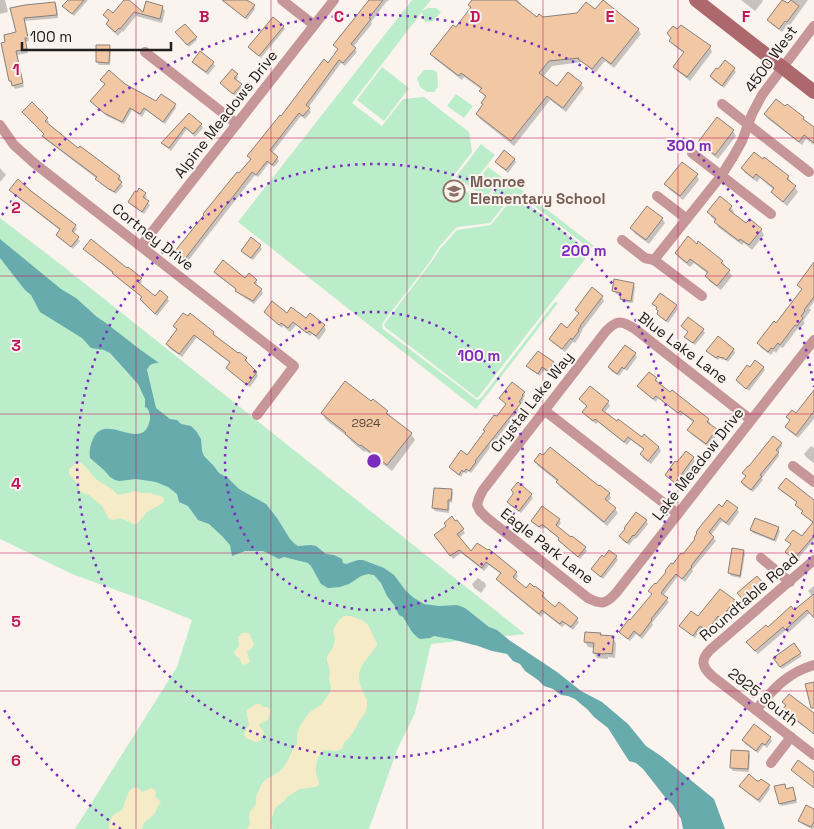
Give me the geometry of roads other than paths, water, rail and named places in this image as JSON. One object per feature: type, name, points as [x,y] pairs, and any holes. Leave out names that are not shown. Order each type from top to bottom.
[{"type":"main road","points":[[696,0],[814,92]]},
{"type":"street","points":[[282,0],[314,25]]},
{"type":"street","name":"Alpine Meadows Drive","points":[[141,246],[334,0]]},
{"type":"street","name":"4500 West","points":[[654,260],[721,176],[742,141],[762,95],[814,26]]},
{"type":"street","points":[[145,52],[237,124]]},
{"type":"street","points":[[722,104],[809,172]]},
{"type":"street","name":"Cortney Drive","points":[[0,125],[14,145],[24,155],[294,366],[257,415]]},
{"type":"street","points":[[692,153],[771,214]]},
{"type":"street","points":[[657,196],[687,219]]},
{"type":"street","points":[[622,240],[645,258],[654,260],[702,296]]},
{"type":"street","name":"Crystal Lake Way","points":[[477,505],[478,498],[483,490],[544,410],[606,331],[618,322]]},
{"type":"street","name":"Blue Lake Lane","points":[[618,322],[626,323],[635,328],[751,420]]},
{"type":"street","name":"Lake Meadow Drive","points":[[604,603],[610,600],[616,593],[814,340]]},
{"type":"street","points":[[544,410],[678,514]]},
{"type":"street","points":[[793,466],[814,482]]},
{"type":"street","name":"Eagle Park Lane","points":[[477,505],[480,511],[488,518],[588,598],[604,603]]},
{"type":"street","points":[[761,558],[790,582]]},
{"type":"street","name":"Roundtable Road","points":[[704,656],[814,560]]},
{"type":"street","name":"2925 South","points":[[704,656],[703,664],[708,672],[814,755]]},
{"type":"street","points":[[756,710],[771,691],[786,679],[814,665]]},
{"type":"street","points":[[771,763],[791,737]]},
{"type":"water","points":[[0,239],[61,289],[76,298],[97,317],[159,363],[152,364],[147,370],[156,408],[170,419],[191,426],[201,439],[204,456],[219,473],[228,478],[239,489],[266,504],[295,544],[298,546],[316,546],[326,554],[342,559],[343,563],[346,564],[363,560],[384,568],[394,575],[406,591],[424,604],[439,606],[457,605],[465,608],[581,691],[602,702],[628,724],[646,746],[714,799],[725,829],[683,829],[681,819],[673,805],[643,769],[636,763],[629,761],[608,728],[575,699],[561,695],[553,689],[544,686],[507,654],[451,639],[434,636],[420,639],[417,637],[403,617],[399,615],[381,583],[374,575],[368,574],[349,584],[328,588],[321,584],[308,563],[284,557],[279,559],[263,551],[245,551],[232,556],[230,545],[222,536],[209,524],[198,520],[188,506],[179,502],[177,494],[168,487],[156,482],[136,479],[119,481],[110,477],[90,458],[92,441],[99,431],[106,429],[139,434],[145,431],[150,417],[145,407],[145,399],[138,384],[110,353],[91,348],[82,338],[40,312],[31,295],[0,258]]},
{"type":"place","name":"Monroe Elementary School","points":[[454,191]]}]
